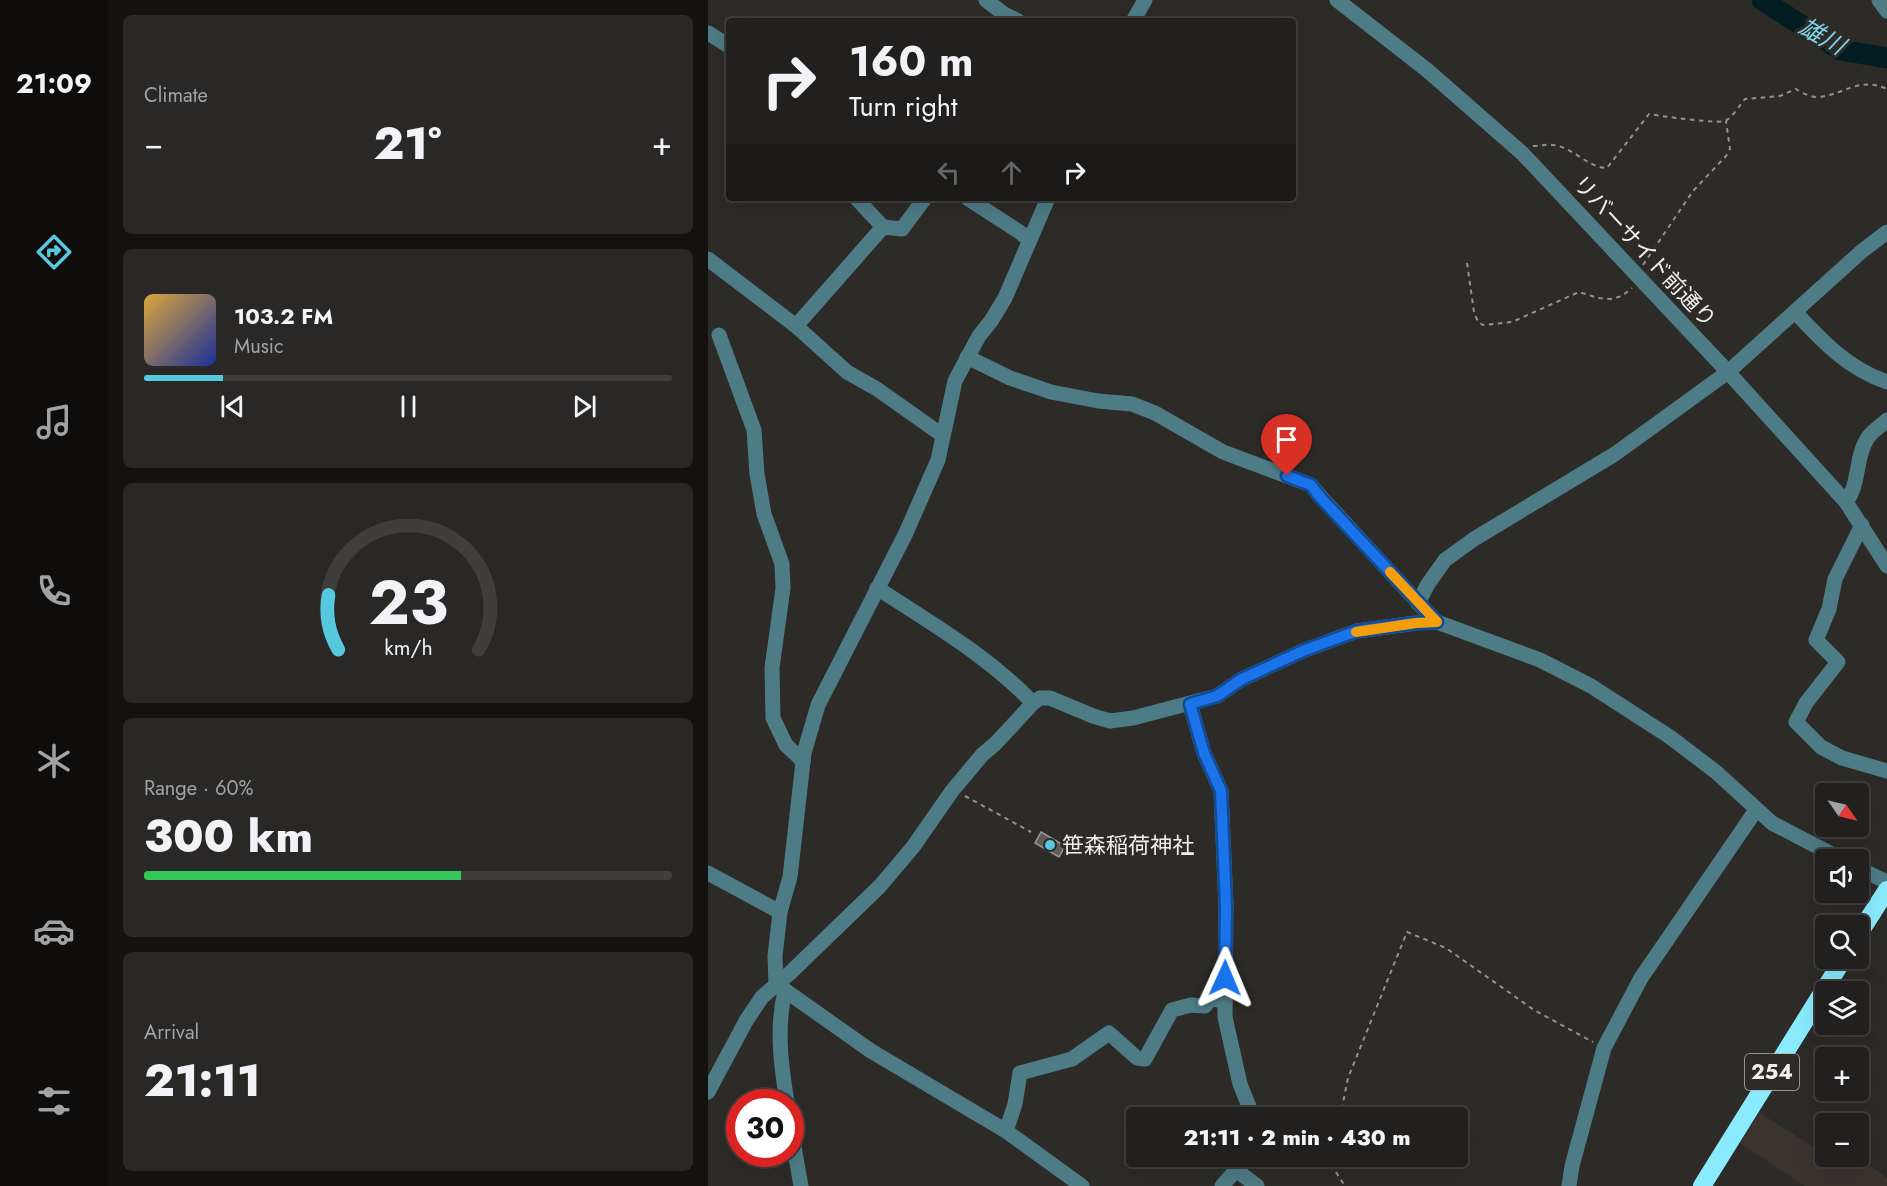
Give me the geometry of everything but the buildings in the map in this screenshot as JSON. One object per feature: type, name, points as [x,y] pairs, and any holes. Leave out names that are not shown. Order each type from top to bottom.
[{"type":"highway","points":[[1869,918],[1887,890]]},
{"type":"highway","name":"254","points":[[1702,1186],[1837,969]]},
{"type":"street","points":[[986,0],[1011,18]]},
{"type":"street","points":[[1135,18],[1144,0]]},
{"type":"street","name":"リバーサイド前通り","points":[[1337,0],[1427,70],[1522,153],[1728,372],[1846,502],[1887,566]]},
{"type":"street","points":[[1879,0],[1887,11]]},
{"type":"street","points":[[708,33],[726,44]]},
{"type":"street","points":[[859,201],[883,227],[902,229],[923,201]]},
{"type":"street","points":[[972,201],[1029,240]]},
{"type":"street","points":[[785,1089],[779,1035],[780,987],[776,956],[780,912],[790,878],[803,761],[818,705],[905,534],[938,460],[955,381],[967,357],[1005,298],[1047,201]]},
{"type":"street","points":[[796,327],[883,227]]},
{"type":"street","points":[[1418,603],[1445,560],[1474,539],[1615,454],[1728,372],[1862,251],[1887,232]]},
{"type":"street","points":[[708,259],[796,327],[847,372],[877,388],[942,435]]},
{"type":"street","points":[[1795,312],[1827,347],[1871,377],[1887,382]]},
{"type":"street","points":[[719,335],[754,430],[757,474],[764,514],[782,564],[783,588],[772,668],[773,718],[786,745],[803,761]]},
{"type":"street","points":[[967,357],[1010,378],[1051,392],[1098,401],[1132,404],[1155,413],[1223,452],[1311,485],[1437,622]]},
{"type":"street","points":[[1846,502],[1851,495],[1862,451],[1868,438],[1887,420]]},
{"type":"street","points":[[1862,525],[1835,579],[1829,609],[1816,640],[1838,662],[1806,703],[1796,722],[1821,747],[1842,758],[1887,771]]},
{"type":"street","points":[[877,588],[949,635],[1010,679],[1033,703]]},
{"type":"street","points":[[708,1092],[746,1021],[762,997],[780,987],[791,972],[880,886],[913,847],[953,790],[982,755],[1040,698],[1050,698],[1110,721],[1133,718],[1217,696],[1242,679],[1305,650],[1357,631],[1437,622],[1540,660],[1591,686],[1698,758],[1772,824],[1821,849]]},
{"type":"street","points":[[1190,704],[1204,753],[1221,791],[1226,906],[1225,1017],[1240,1084],[1250,1107]]},
{"type":"street","points":[[1569,1186],[1572,1166],[1604,1048],[1641,978],[1756,810]]},
{"type":"street","points":[[708,873],[780,912]]},
{"type":"street","points":[[1869,873],[1887,882]]},
{"type":"street","points":[[780,987],[871,1051],[1006,1131],[1082,1186]]},
{"type":"street","points":[[1006,1131],[1015,1104],[1020,1073],[1072,1059],[1109,1033],[1137,1058],[1144,1059],[1172,1010],[1191,1005],[1205,1006],[1211,998],[1225,1002]]},
{"type":"street","points":[[798,1167],[801,1186]]},
{"type":"street","points":[[1222,1186],[1234,1167]]},
{"type":"street","points":[[1240,1167],[1257,1186]]},
{"type":"path","points":[[1522,153],[1528,147],[1552,145],[1565,148],[1600,168],[1607,168],[1649,114],[1721,122],[1726,121],[1744,99],[1780,96],[1796,90],[1816,97],[1848,87],[1865,85],[1887,89]]},
{"type":"path","points":[[1467,263],[1474,312],[1478,322],[1483,325],[1512,322],[1580,292],[1611,299],[1622,296],[1639,277],[1694,191],[1726,156],[1730,149],[1726,121]]},
{"type":"path","points":[[953,790],[1031,832]]},
{"type":"path","points":[[1342,1107],[1348,1078],[1407,932],[1446,948],[1534,1010],[1604,1048]]},
{"type":"path","points":[[1333,1167],[1345,1186]]},
{"type":"shaded area","points":[[1760,1113],[1812,1146],[1815,1142],[1815,1167],[1869,1167],[1869,1165],[1887,1178],[1887,1186],[1805,1186],[1740,1143]]},
{"type":"waterway","name":"雄川","points":[[1762,0],[1840,50],[1887,58]]},
{"type":"slow traffic","points":[[1356,632],[1437,622],[1390,572]]},
{"type":"place","name":"笹森稲荷神社","points":[[1050,845]]},
{"type":"route","points":[[1225,978],[1226,906],[1221,791],[1204,753],[1190,704],[1217,696],[1242,679],[1305,650],[1357,631],[1437,622],[1311,485],[1287,476]]}]
